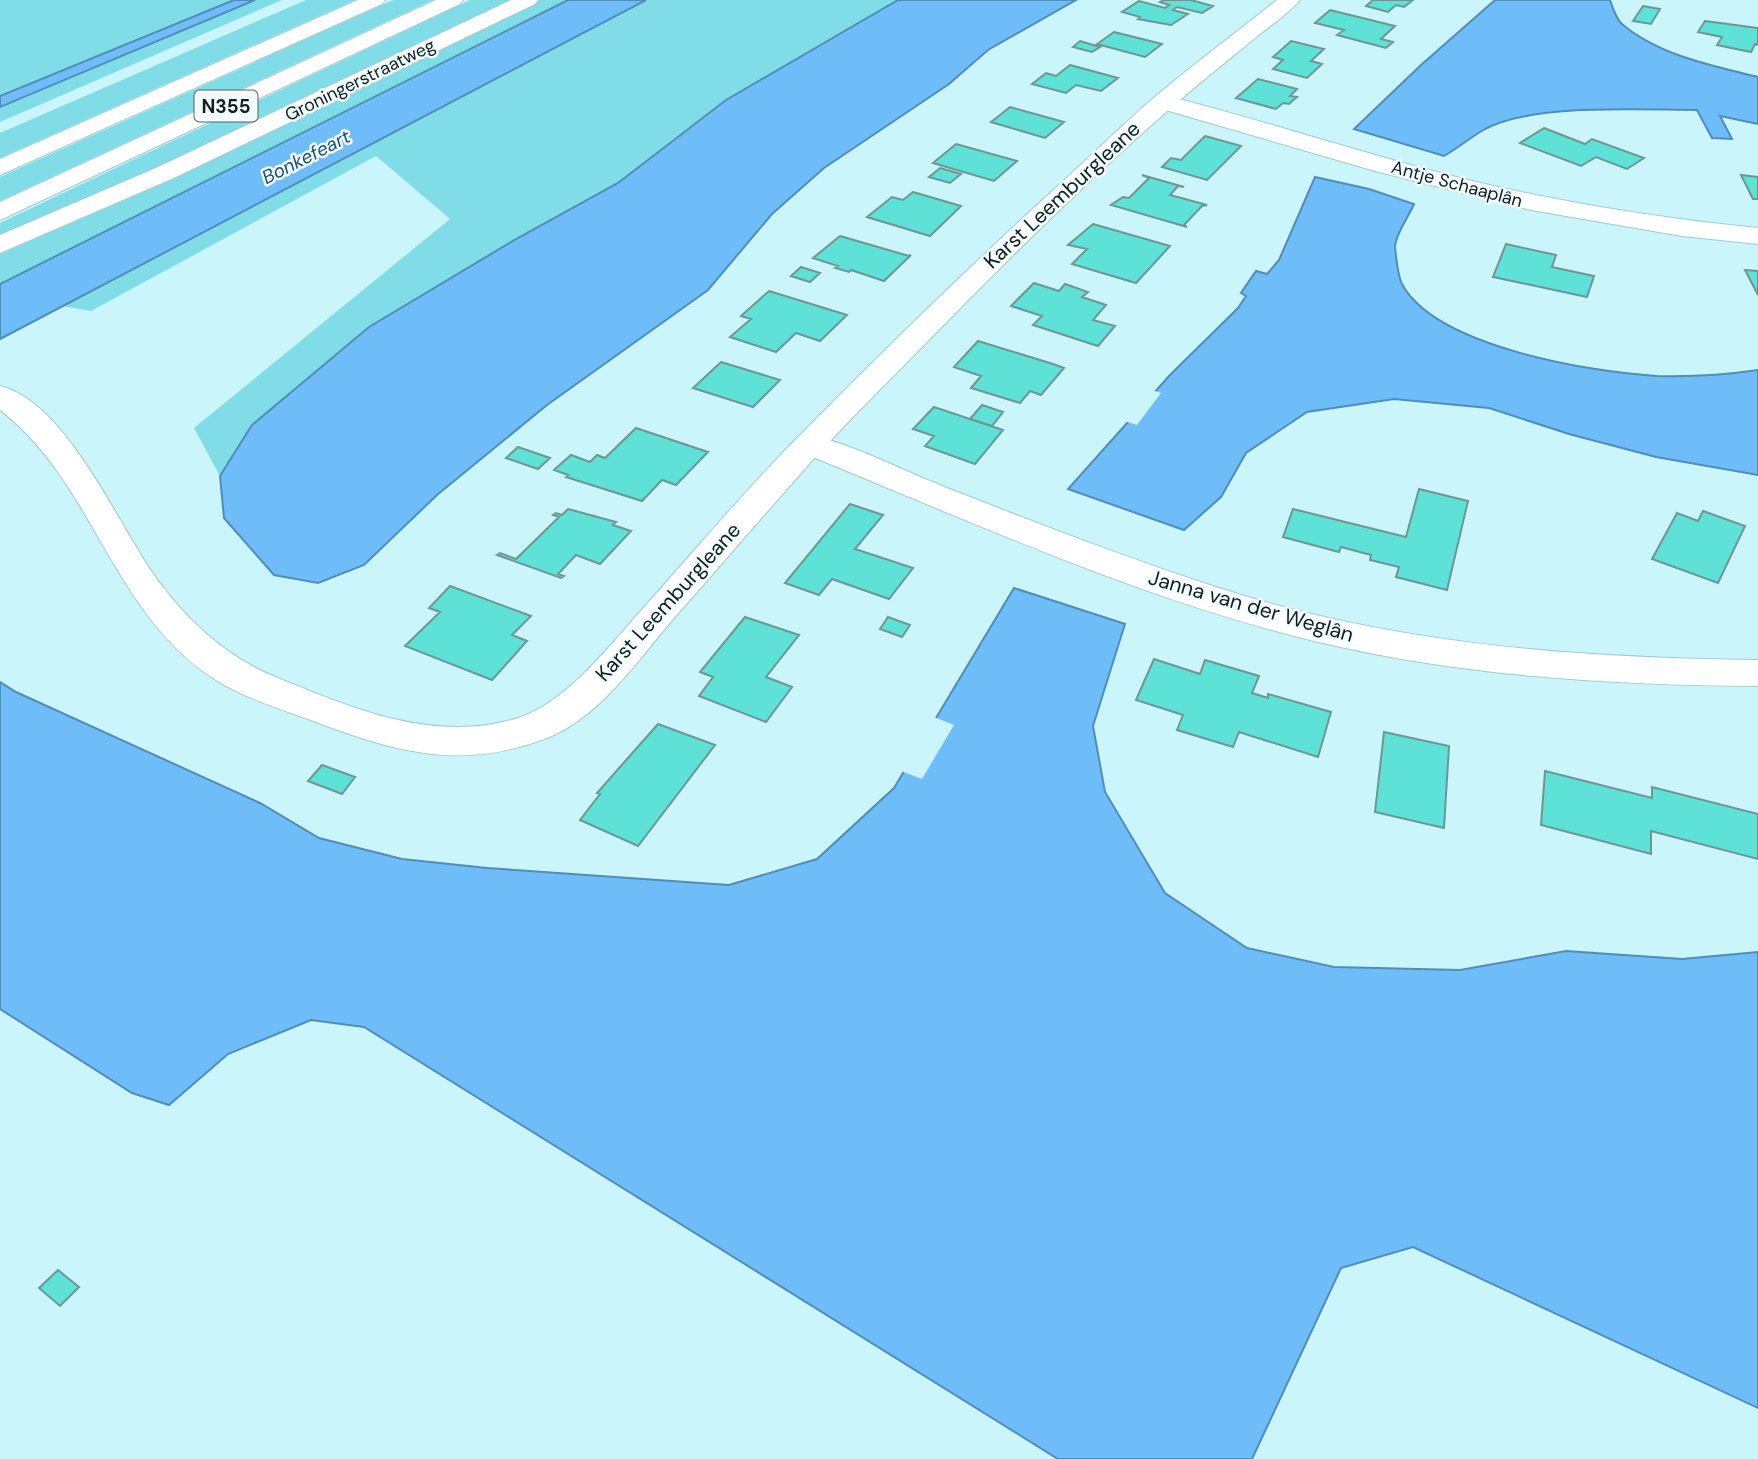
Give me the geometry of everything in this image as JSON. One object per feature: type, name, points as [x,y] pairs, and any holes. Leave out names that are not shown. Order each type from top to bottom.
[{"type":"main road","name":"N355","points":[[0,168],[374,0]]},
{"type":"main road","name":"Groningerstraatweg","points":[[0,212],[453,0]]},
{"type":"main road","name":"Groningerstraatweg","points":[[0,245],[167,172],[528,0]]},
{"type":"main road","name":"Karst Leemburgleane","points":[[0,395],[41,426],[73,466],[131,570],[164,613],[203,653],[244,679],[369,728],[433,742],[487,738],[536,727],[575,702],[602,677],[809,444],[982,270],[1163,102],[1290,0]]},
{"type":"main road","name":"Antje Schaaplân","points":[[1163,102],[1482,192],[1614,220],[1687,231],[1758,236]]},
{"type":"main road","name":"Janna van der Weglân","points":[[809,444],[995,519],[1134,571],[1192,592],[1319,629],[1435,652],[1561,667],[1667,673],[1758,673]]},
{"type":"shaded area","points":[[0,0],[234,0],[0,96]]},
{"type":"shaded area","points":[[255,0],[282,0],[0,122],[0,107]]},
{"type":"shaded area","points":[[306,0],[355,0],[0,158],[0,133]]},
{"type":"shaded area","points":[[393,0],[433,0],[0,201],[0,177]]},
{"type":"shaded area","points":[[470,0],[516,0],[148,173],[0,236],[0,223]]},
{"type":"shaded area","points":[[540,0],[568,0],[0,284],[0,254],[134,196]]},
{"type":"shaded area","points":[[646,0],[898,0],[726,100],[618,183],[516,239],[295,391],[252,425],[220,476],[194,428],[450,219],[376,156],[91,311],[62,306]]},
{"type":"water","points":[[234,0],[255,0],[0,107],[0,96]]},
{"type":"water","name":"Bonkefeart","points":[[568,0],[646,0],[0,339],[0,284]]},
{"type":"water","points":[[898,0],[1076,0],[988,50],[949,84],[824,168],[772,214],[708,290],[547,405],[437,495],[364,565],[318,583],[274,575],[224,518],[220,476],[252,425],[369,327],[516,239],[618,183],[726,100]]},
{"type":"water","points":[[1495,0],[1610,0],[1620,22],[1652,44],[1687,58],[1758,77],[1758,124],[1720,116],[1732,139],[1712,138],[1697,110],[1618,109],[1559,112],[1531,115],[1485,129],[1444,156],[1354,129]]},
{"type":"water","points":[[1315,177],[1369,189],[1414,204],[1395,247],[1402,284],[1420,306],[1447,324],[1480,340],[1556,362],[1628,373],[1695,376],[1758,370],[1758,475],[1656,457],[1569,434],[1489,408],[1394,399],[1307,412],[1246,453],[1221,497],[1184,530],[1068,489],[1170,375],[1238,308],[1246,296],[1241,293],[1256,271],[1267,274],[1279,260]]},
{"type":"water","points":[[1014,588],[1125,624],[1093,726],[1105,792],[1165,893],[1247,948],[1334,967],[1460,970],[1566,951],[1682,959],[1758,952],[1758,1408],[1413,1247],[1341,1268],[1252,1459],[1058,1459],[364,1027],[311,1020],[228,1054],[169,1105],[132,1093],[0,1009],[0,682],[16,692],[260,803],[319,838],[402,859],[487,868],[729,885],[817,859],[894,788]]},
{"type":"pier","points":[[1152,390],[1161,393],[1137,425],[1124,421]]},
{"type":"pier","points":[[934,717],[954,725],[922,779],[901,771]]},
{"type":"building","points":[[1191,0],[1213,6],[1202,13],[1177,7],[1173,10],[1188,14],[1171,25],[1138,19],[1140,17],[1122,12],[1139,1],[1165,8],[1169,5],[1160,2]]},
{"type":"building","points":[[1373,0],[1413,0],[1404,7],[1396,5],[1388,12],[1366,6]]},
{"type":"building","points":[[1643,6],[1660,9],[1651,24],[1633,21]]},
{"type":"building","points":[[1330,10],[1395,26],[1381,39],[1393,42],[1386,48],[1337,35],[1344,30],[1315,23]]},
{"type":"building","points":[[1705,21],[1758,28],[1758,45],[1755,44],[1751,52],[1717,45],[1722,37],[1698,32]]},
{"type":"building","points":[[1114,32],[1162,44],[1145,57],[1097,44]]},
{"type":"building","points":[[1080,41],[1100,47],[1092,52],[1073,47]]},
{"type":"building","points":[[1291,41],[1324,49],[1311,61],[1322,64],[1307,78],[1273,69],[1283,60],[1273,57]]},
{"type":"building","points":[[1070,65],[1118,78],[1101,91],[1076,85],[1066,93],[1032,84],[1046,73],[1056,76]]},
{"type":"building","points":[[1258,79],[1297,89],[1290,96],[1297,97],[1289,104],[1283,103],[1276,109],[1236,98]]},
{"type":"building","points":[[1010,107],[1064,122],[1045,138],[991,122]]},
{"type":"building","points":[[1544,128],[1585,144],[1592,139],[1644,158],[1627,169],[1596,157],[1581,166],[1520,143]]},
{"type":"building","points":[[1205,136],[1241,146],[1207,180],[1162,167],[1171,158],[1181,160]]},
{"type":"building","points":[[956,144],[1017,161],[994,181],[933,163]]},
{"type":"building","points":[[940,168],[961,174],[950,183],[929,177]]},
{"type":"building","points":[[1142,175],[1184,187],[1178,186],[1170,195],[1207,205],[1202,206],[1184,225],[1187,227],[1111,205],[1123,197],[1129,198],[1149,178]]},
{"type":"building","points":[[1741,175],[1758,177],[1758,199],[1753,199]]},
{"type":"building","points":[[913,192],[961,206],[930,236],[867,217],[892,197],[903,200]]},
{"type":"building","points":[[1093,224],[1170,246],[1136,283],[1072,264],[1087,249],[1068,245]]},
{"type":"building","points":[[840,236],[911,255],[884,281],[851,270],[849,272],[835,268],[838,266],[813,258]]},
{"type":"building","points":[[1506,244],[1556,255],[1552,267],[1594,276],[1587,297],[1493,277]]},
{"type":"building","points":[[801,267],[820,273],[810,282],[791,276]]},
{"type":"building","points":[[1745,270],[1758,271],[1758,295]]},
{"type":"building","points":[[1034,283],[1059,291],[1065,284],[1088,292],[1082,297],[1106,305],[1093,320],[1115,326],[1098,346],[1033,325],[1042,316],[1011,306]]},
{"type":"building","points":[[769,291],[847,315],[820,341],[796,333],[776,352],[730,337],[751,319],[741,316]]},
{"type":"building","points":[[978,341],[1064,368],[1041,395],[1030,391],[1020,403],[971,388],[981,376],[954,367]]},
{"type":"building","points":[[721,362],[780,380],[753,407],[693,388]]},
{"type":"building","points":[[982,405],[1003,412],[992,426],[970,419]]},
{"type":"building","points":[[934,407],[1003,430],[975,464],[925,446],[934,436],[913,429]]},
{"type":"building","points":[[636,428],[708,452],[676,485],[662,480],[642,501],[566,477],[568,475],[554,470],[571,455],[590,462],[597,455],[605,458]]},
{"type":"building","points":[[518,447],[550,458],[538,469],[506,458]]},
{"type":"building","points":[[1419,489],[1468,501],[1447,590],[1396,577],[1399,567],[1370,560],[1371,555],[1341,547],[1339,552],[1283,537],[1293,509],[1406,537]]},
{"type":"building","points":[[850,504],[883,515],[855,549],[913,568],[889,599],[832,579],[819,595],[785,583]]},
{"type":"building","points":[[568,509],[616,522],[613,525],[631,531],[600,564],[576,555],[558,574],[564,576],[561,578],[497,555],[500,553],[516,559],[559,517],[553,515],[562,515]]},
{"type":"building","points":[[1703,511],[1745,526],[1718,583],[1652,559],[1677,513],[1698,521]]},
{"type":"building","points":[[450,586],[531,616],[512,635],[527,641],[492,680],[405,646],[440,612],[429,608]]},
{"type":"building","points":[[745,617],[799,635],[766,677],[792,687],[766,722],[699,696],[713,677],[700,672]]},
{"type":"building","points":[[888,617],[910,625],[902,637],[880,629]]},
{"type":"building","points":[[1154,659],[1200,674],[1205,660],[1259,676],[1252,693],[1268,698],[1268,694],[1331,712],[1318,757],[1239,732],[1233,747],[1177,730],[1183,715],[1136,700]]},
{"type":"building","points":[[658,724],[715,745],[638,846],[580,820],[600,794],[597,793]]},
{"type":"building","points":[[1384,732],[1449,746],[1444,828],[1375,812]]},
{"type":"building","points":[[322,765],[355,777],[342,794],[308,781]]},
{"type":"building","points":[[1545,771],[1652,798],[1652,787],[1758,814],[1758,859],[1651,831],[1651,854],[1541,825]]},
{"type":"building","points":[[58,1270],[79,1287],[60,1306],[39,1288]]}]
